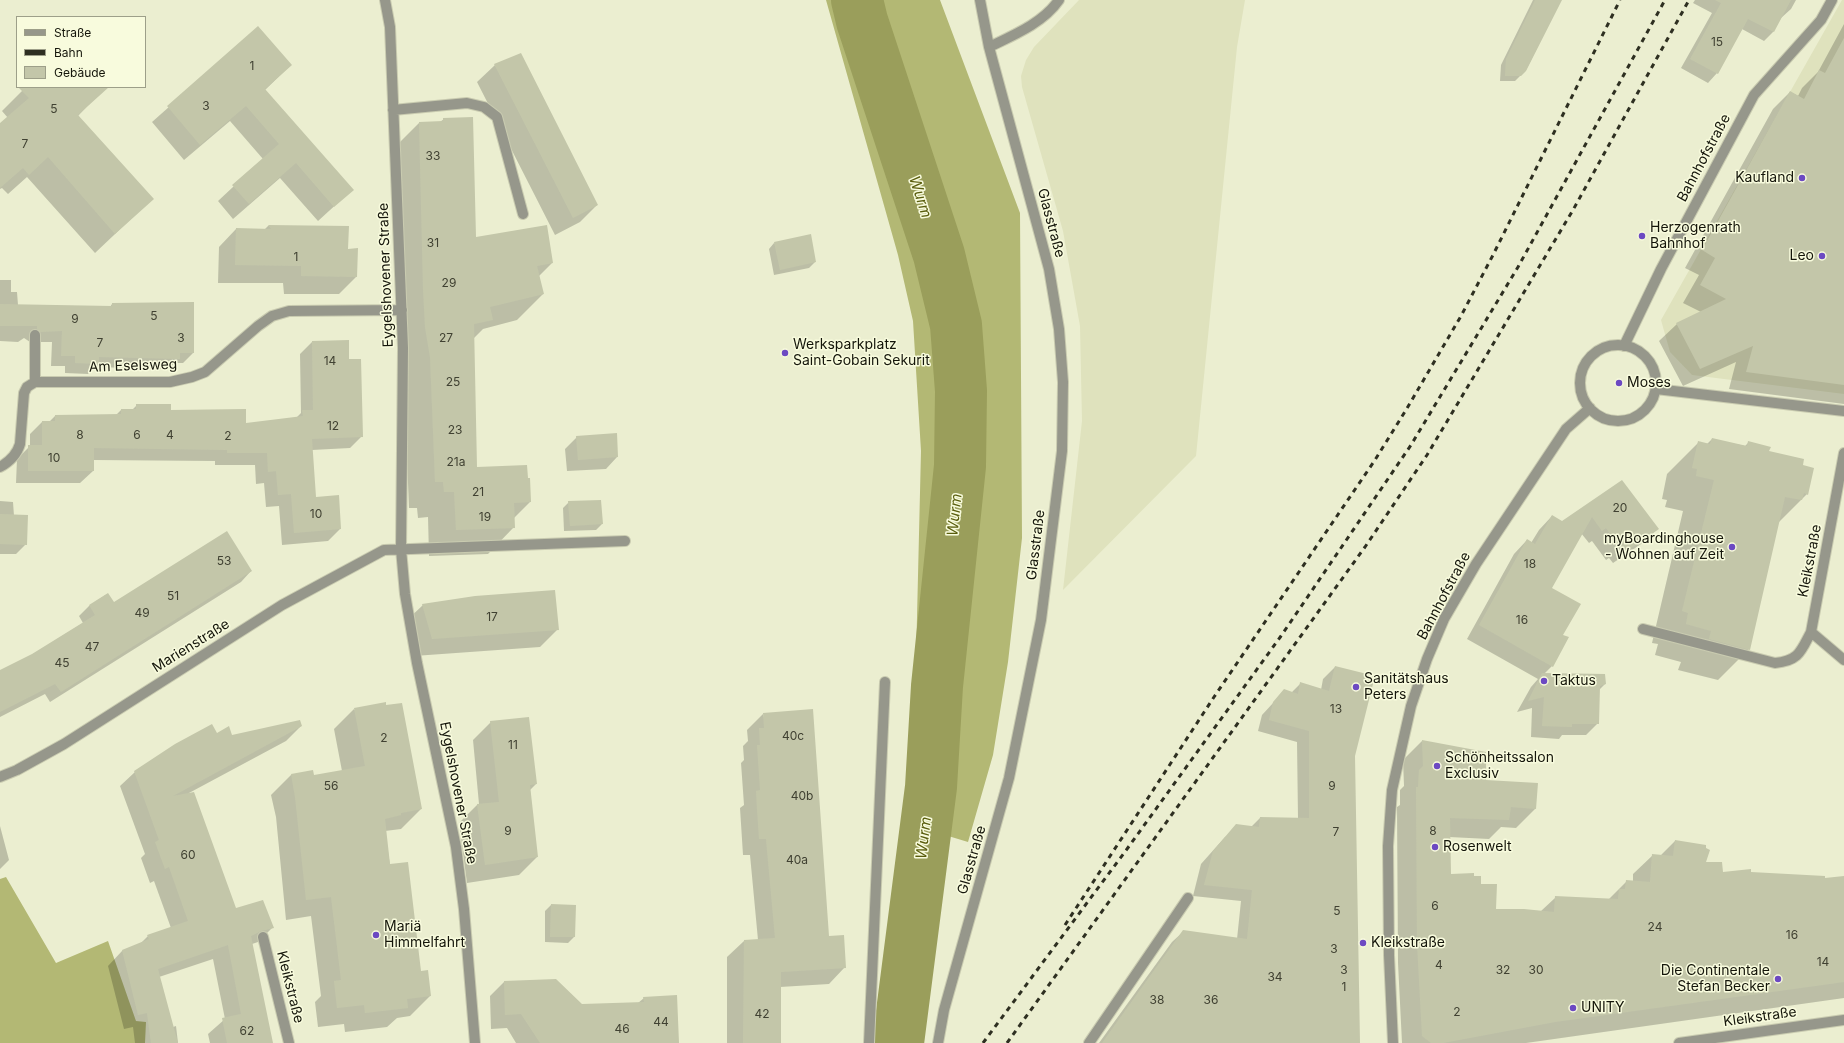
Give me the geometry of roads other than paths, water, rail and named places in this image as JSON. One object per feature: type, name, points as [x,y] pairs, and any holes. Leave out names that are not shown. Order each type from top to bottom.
[{"type":"street","name":"Eygelshovener Straße","points":[[385,0],[390,27],[402,310],[401,549],[405,594],[417,663],[456,847],[464,909],[474,1043]]},
{"type":"street","name":"Glasstraße","points":[[938,1043],[944,1010],[1009,778],[1041,620],[1062,451],[1063,382],[1059,329],[1049,269],[989,47],[980,0]]},
{"type":"street","points":[[989,47],[1018,33],[1048,14],[1059,0]]},
{"type":"street","name":"Bahnhofstraße","points":[[1624,346],[1661,269],[1754,95],[1821,20],[1832,0]]},
{"type":"street","points":[[393,110],[467,103],[484,108],[497,116],[522,214]]},
{"type":"street","name":"Am Eselsweg","points":[[35,382],[170,382],[205,372],[258,326],[272,316],[289,311],[402,310]]},
{"type":"street","points":[[0,467],[18,450],[20,444],[24,393],[27,387],[35,382],[35,335]]},
{"type":"street","points":[[1624,346],[1636,349],[1645,356],[1652,366],[1656,377],[1656,389],[1652,400],[1644,410],[1634,417],[1623,421],[1611,420],[1599,416],[1590,408],[1580,387],[1581,375],[1585,364],[1592,355],[1602,348],[1624,346]]},
{"type":"street","points":[[1656,389],[1844,411]]},
{"type":"street","name":"Bahnhofstraße","points":[[1393,1043],[1389,955],[1388,846],[1392,790],[1411,706],[1427,659],[1444,619],[1476,564],[1566,429],[1590,408]]},
{"type":"street","name":"Kleikstraße","points":[[1643,629],[1775,663],[1788,662],[1800,653],[1811,632],[1844,453]]},
{"type":"street","points":[[401,549],[624,541]]},
{"type":"street","name":"Marienstraße","points":[[0,777],[18,770],[64,744],[282,605],[367,558],[384,550],[401,549]]},
{"type":"street","points":[[1811,632],[1844,660]]},
{"type":"street","points":[[869,1043],[885,682]]},
{"type":"street","points":[[1089,1043],[1188,898]]},
{"type":"street","name":"Kleikstraße","points":[[263,937],[290,1043]]},
{"type":"street","name":"Kleikstraße","points":[[1679,1043],[1844,1020]]},
{"type":"waterway","name":"Wurm","points":[[857,0],[862,21],[939,255],[956,325],[961,391],[960,466],[937,686],[931,787],[898,1043]]},
{"type":"railway","points":[[1065,925],[1214,697],[1375,460],[1406,410],[1461,316],[1493,255],[1620,0]]},
{"type":"railway","points":[[983,1043],[1127,849],[1281,636],[1411,445],[1518,267],[1665,0]]},
{"type":"railway","points":[[1007,1043],[1365,547],[1427,455],[1573,210],[1689,0]]},
{"type":"place","name":"Kaufland","points":[[1802,178]]},
{"type":"place","name":"Herzogenrath Bahnhof","points":[[1642,236]]},
{"type":"place","name":"Leo","points":[[1822,256]]},
{"type":"place","name":"Werksparkplatz Saint-Gobain Sekurit","points":[[785,353]]},
{"type":"place","name":"Moses","points":[[1619,383]]},
{"type":"place","name":"myBoardinghouse - Wohnen auf Zeit","points":[[1732,547]]},
{"type":"place","name":"Taktus","points":[[1544,681]]},
{"type":"place","name":"Sanitätshaus Peters","points":[[1356,687]]},
{"type":"place","name":"Schönheitssalon Exclusiv","points":[[1437,766]]},
{"type":"place","name":"Rosenwelt","points":[[1435,847]]},
{"type":"place","name":"Mariä Himmelfahrt","points":[[376,935]]},
{"type":"place","name":"Kleikstraße","points":[[1363,943]]},
{"type":"place","name":"Die Continentale Stefan Becker","points":[[1778,979]]},
{"type":"place","name":"UNITY","points":[[1573,1008]]}]
